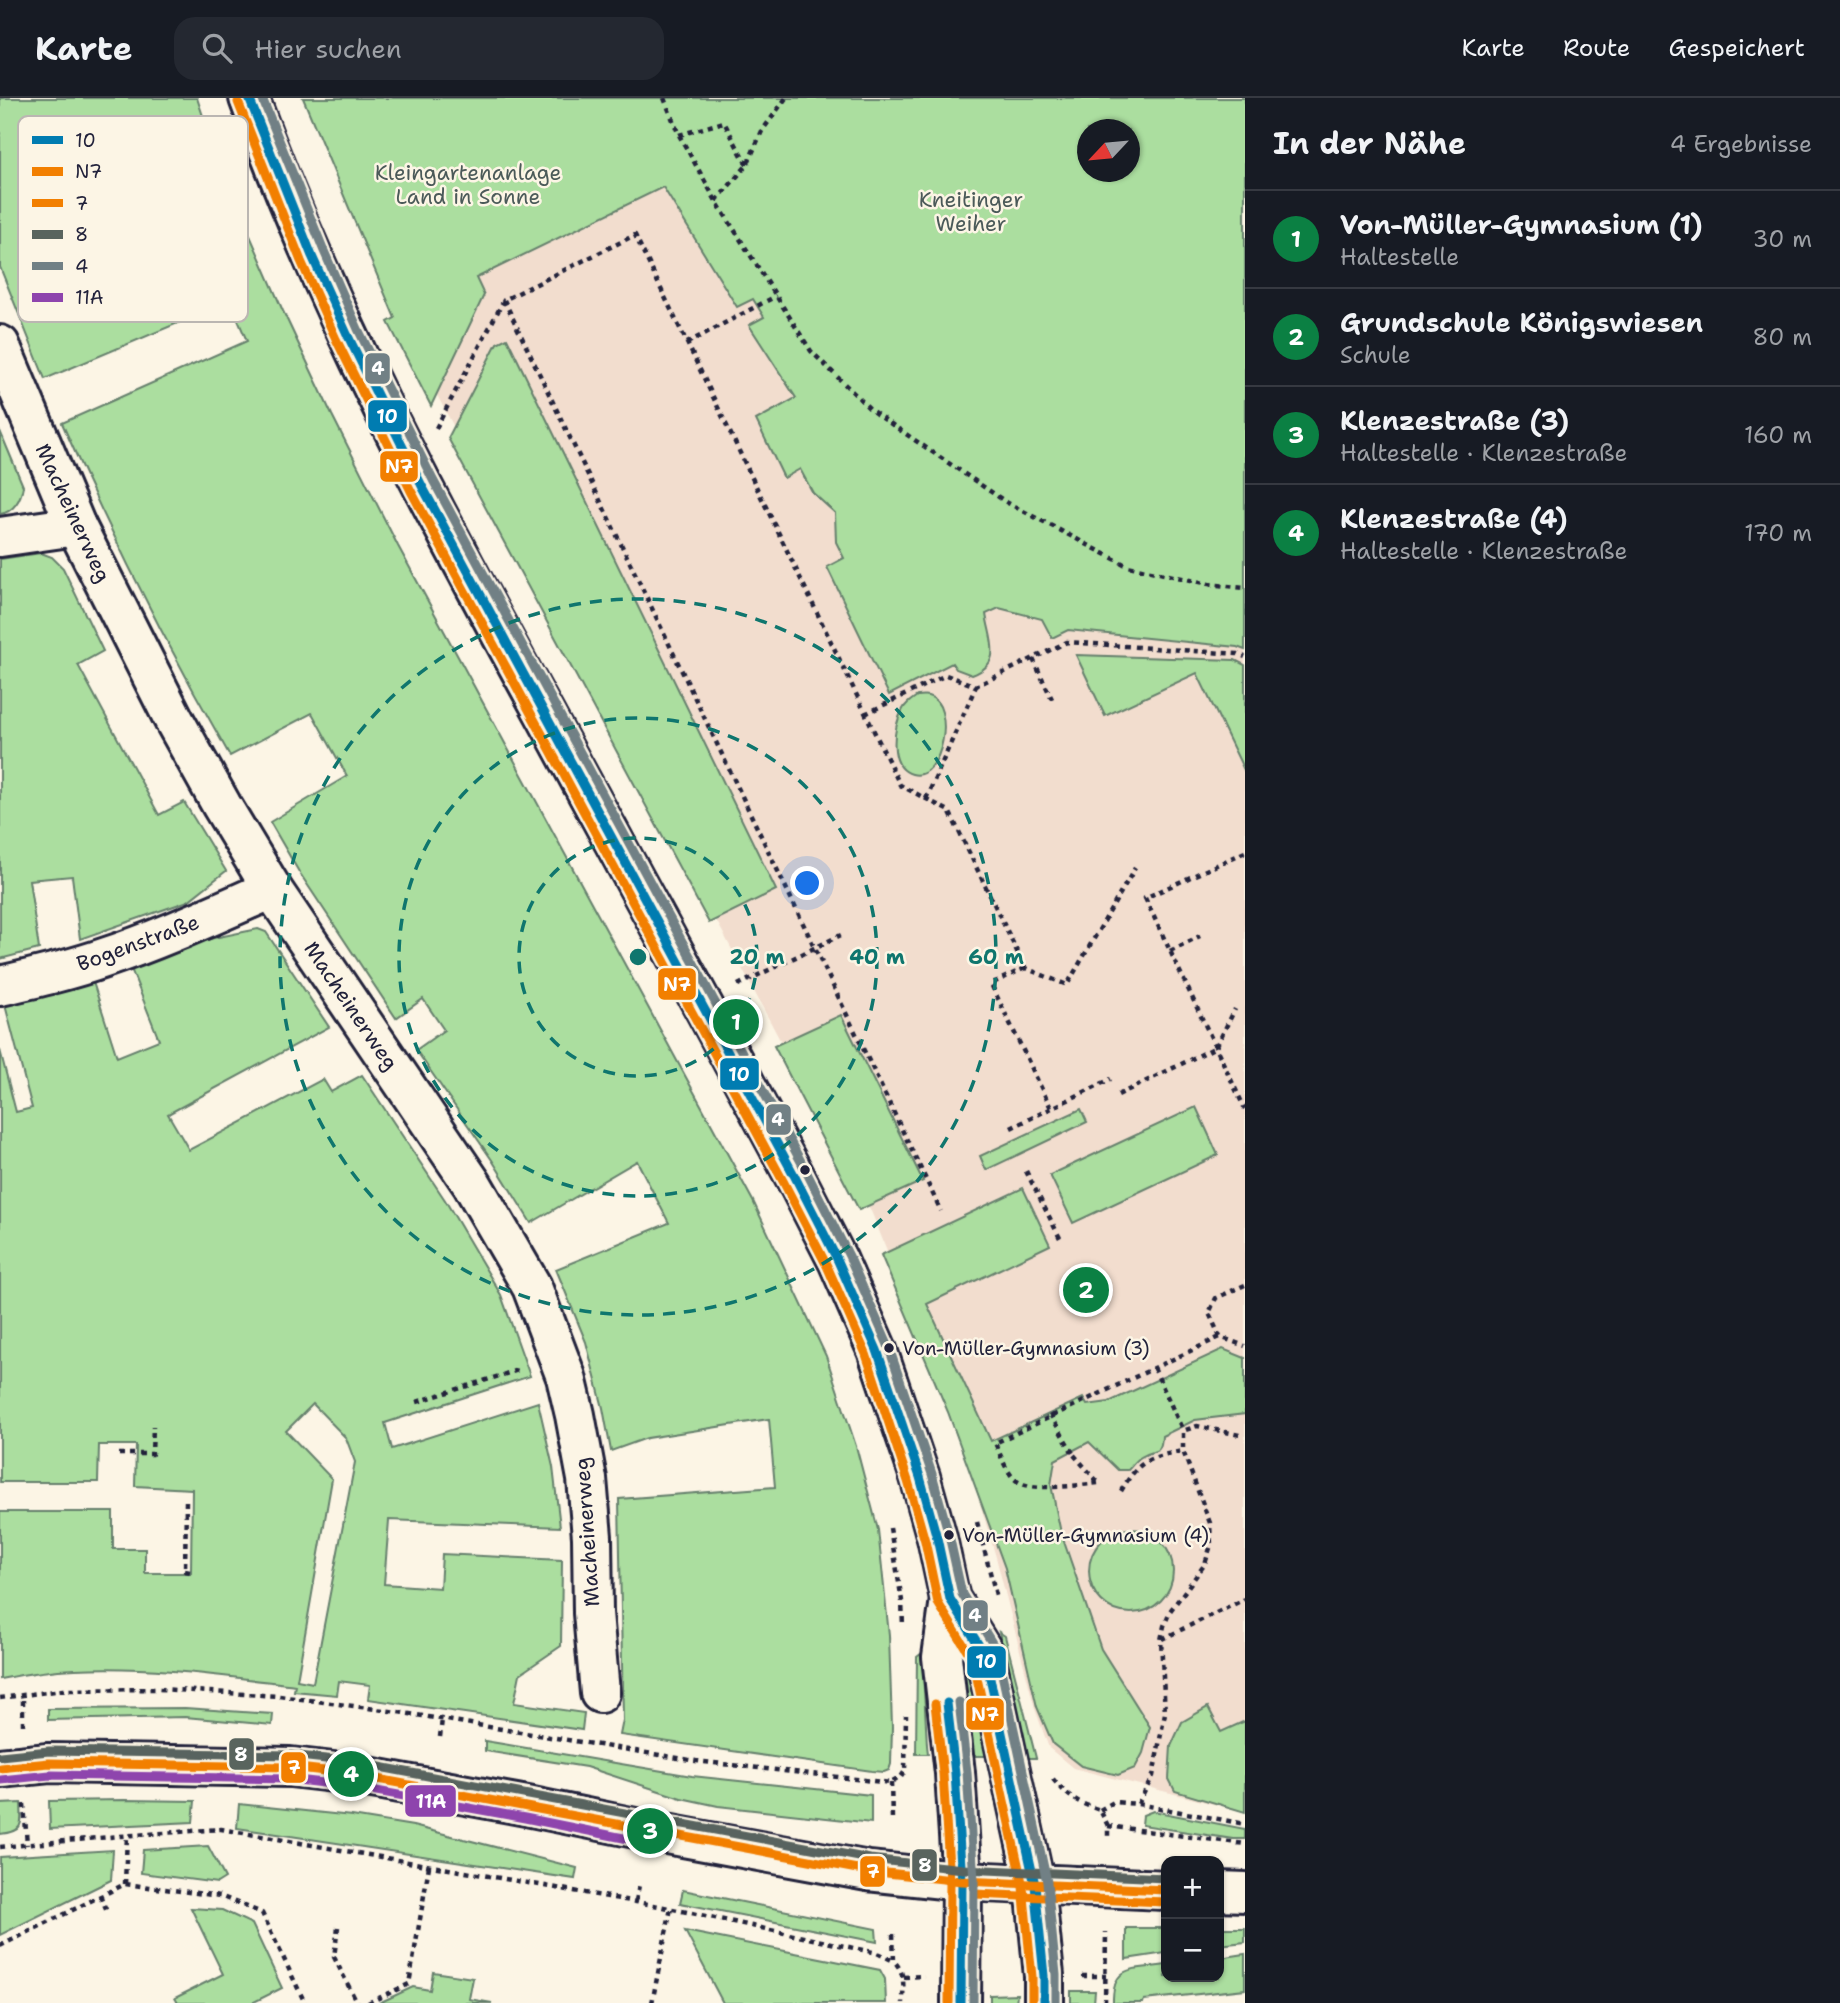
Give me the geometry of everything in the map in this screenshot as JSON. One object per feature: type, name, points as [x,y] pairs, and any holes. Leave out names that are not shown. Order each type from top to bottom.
[{"type":"street","points":[[249,98],[282,187],[385,415],[448,537],[718,1031],[838,1261],[877,1350],[902,1418],[937,1538],[950,1599],[942,1657],[955,1773],[962,1881],[961,2003]]},
{"type":"street","name":"Macheinerweg","points":[[0,345],[76,526],[174,720],[222,806],[272,889],[472,1184],[532,1287],[566,1377],[587,1479],[592,1537],[593,1613],[600,1693]]},
{"type":"street","points":[[0,537],[76,526]]},
{"type":"street","name":"Bogenstraße","points":[[0,986],[105,958],[272,889]]},
{"type":"street","points":[[950,1599],[985,1655],[1035,1885],[1044,2003]]},
{"type":"street","points":[[0,1768],[49,1763],[290,1767],[351,1774],[527,1805],[650,1831],[869,1871],[962,1881],[1161,1889]]},
{"type":"street","points":[[1224,1891],[1245,1892]]},
{"type":"path","points":[[664,98],[679,135],[716,201],[811,351],[872,411],[1006,502],[1128,566],[1209,584],[1245,588]]},
{"type":"path","points":[[716,201],[747,165],[762,131],[786,98]]},
{"type":"path","points":[[679,135],[724,122],[747,165]]},
{"type":"path","points":[[436,429],[504,300],[635,235],[900,785],[949,811],[1025,968],[1067,985],[1135,868]]},
{"type":"path","points":[[687,343],[776,296]]},
{"type":"path","points":[[504,300],[941,1211]]},
{"type":"path","points":[[926,799],[976,686],[1067,642],[1238,654],[1245,657]]},
{"type":"path","points":[[1033,659],[1052,699]]},
{"type":"path","points":[[865,714],[947,675],[976,686]]},
{"type":"path","points":[[1245,852],[1145,898],[1245,1109]]},
{"type":"path","points":[[734,987],[841,935]]},
{"type":"path","points":[[1170,951],[1200,936]]},
{"type":"path","points":[[1025,968],[991,984],[1051,1108]]},
{"type":"path","points":[[1118,1095],[1216,1047],[1235,1009]]},
{"type":"path","points":[[1011,1128],[1111,1079]]},
{"type":"path","points":[[1026,1171],[1060,1240]]},
{"type":"path","points":[[1245,1285],[1216,1298],[1209,1313],[1220,1336],[1245,1346]]},
{"type":"path","points":[[1050,1413],[1074,1455],[1098,1483],[1056,1487],[1023,1485],[1011,1476],[995,1443],[1154,1368],[1220,1336]]},
{"type":"path","points":[[1138,1804],[1153,1776],[1165,1713],[1161,1640],[1164,1626],[1170,1611],[1205,1564],[1211,1545],[1210,1522],[1183,1451],[1183,1432],[1154,1368]]},
{"type":"path","points":[[417,1402],[524,1369]]},
{"type":"path","points":[[119,1454],[152,1454],[153,1426]]},
{"type":"path","points":[[1183,1432],[1197,1426],[1240,1435]]},
{"type":"path","points":[[1121,1491],[1139,1465],[1151,1458],[1183,1451]]},
{"type":"path","points":[[186,1501],[185,1571],[190,1572]]},
{"type":"path","points":[[888,1517],[902,1601],[903,1626]]},
{"type":"path","points":[[1161,1640],[1245,1599]]},
{"type":"path","points":[[0,1698],[63,1690],[159,1689],[279,1696],[442,1719],[696,1761],[891,1783],[905,1771],[906,1704]]},
{"type":"path","points":[[440,1737],[442,1719]]},
{"type":"path","points":[[1051,1776],[1065,1793],[1079,1803],[1100,1810],[1108,1826],[1108,1838]]},
{"type":"path","points":[[891,1783],[892,1819]]},
{"type":"path","points":[[1100,1810],[1114,1802],[1138,1804],[1245,1825]]},
{"type":"path","points":[[1108,1826],[1245,1844]]},
{"type":"path","points":[[0,1847],[221,1829],[671,1908],[877,1953],[894,1961],[900,1968],[904,1977],[903,2003]]},
{"type":"path","points":[[125,1884],[127,1835]]},
{"type":"path","points":[[368,2003],[409,1984],[429,1866]]},
{"type":"path","points":[[0,1946],[125,1884],[220,1896],[262,1913],[305,2003]]},
{"type":"path","points":[[636,1902],[639,1885]]},
{"type":"path","points":[[100,1896],[108,1913]]},
{"type":"path","points":[[652,2003],[671,1908]]},
{"type":"path","points":[[338,1927],[334,1957],[356,2003]]},
{"type":"path","points":[[1105,2003],[1106,1932]]},
{"type":"path","points":[[893,1934],[894,1961]]},
{"type":"path","points":[[904,1977],[928,1976]]},
{"type":"path","points":[[1073,1976],[1106,1976]]},
{"type":"shaded area","points":[[677,179],[795,366],[1245,618],[1245,1812],[1073,1768],[1049,1748],[1035,1709],[996,1557],[953,1413],[871,1211],[396,318]]},
{"type":"green space","points":[[0,98],[197,98],[203,116],[18,116],[18,312],[0,267]]},
{"type":"green space","points":[[303,98],[1245,98],[1245,650],[1068,630],[1052,638],[1042,619],[999,608],[986,614],[992,642],[992,658],[982,670],[972,675],[956,669],[952,663],[889,695],[827,567],[844,558],[836,542],[835,513],[813,493],[800,469],[784,478],[756,420],[796,398],[749,325],[764,317],[753,299],[737,307],[663,187],[476,278],[484,295],[431,406],[388,322],[395,318]]},
{"type":"green space","points":[[248,231],[332,415],[398,546],[753,1201],[826,1356],[856,1446],[878,1530],[889,1635],[892,1727],[889,1770],[872,1771],[620,1735],[623,1720],[619,1499],[775,1487],[769,1419],[647,1438],[611,1451],[586,1342],[556,1269],[669,1223],[637,1161],[531,1223],[492,1160],[416,1050],[444,1030],[423,999],[396,1018],[299,872],[270,822],[347,776],[312,713],[230,756],[142,592],[101,508],[62,423],[247,341],[239,322],[248,322]]},
{"type":"green space","points":[[22,322],[180,322],[45,379]]},
{"type":"green space","points":[[507,338],[776,890],[709,923],[448,438],[497,343]]},
{"type":"green space","points":[[0,431],[23,486],[16,504],[9,511],[0,514]]},
{"type":"green space","points":[[41,553],[52,557],[63,568],[103,651],[78,665],[159,815],[184,802],[226,871],[188,901],[80,939],[72,876],[29,880],[39,949],[0,959],[0,559]]},
{"type":"green space","points":[[1076,655],[1235,660],[1245,665],[1245,772],[1197,673],[1105,716]]},
{"type":"green space","points":[[917,696],[928,696],[937,702],[944,726],[938,755],[932,767],[923,774],[912,774],[904,770],[896,755],[895,746],[899,718],[908,702]]},
{"type":"green space","points":[[258,929],[266,932],[329,1027],[168,1114],[189,1150],[323,1079],[331,1092],[362,1075],[445,1200],[501,1295],[530,1376],[385,1423],[392,1449],[538,1402],[553,1467],[560,1527],[389,1520],[384,1584],[440,1588],[442,1554],[562,1560],[561,1646],[520,1674],[514,1703],[584,1713],[582,1730],[368,1699],[370,1685],[339,1681],[337,1695],[294,1691],[295,1685],[185,1672],[130,1669],[38,1672],[0,1679],[0,1512],[113,1512],[113,1549],[145,1549],[145,1573],[191,1573],[192,1489],[135,1486],[136,1445],[99,1445],[98,1482],[0,1482],[0,1050],[16,1112],[32,1108],[4,1001],[92,979],[117,1057],[159,1040],[130,966],[204,940]],"holes":[[[313,1404],[346,1438],[355,1462],[313,1683],[297,1680],[332,1479],[286,1431]]]},
{"type":"green space","points":[[841,1015],[923,1181],[859,1210],[774,1046]]},
{"type":"green space","points":[[1196,1107],[1218,1155],[1073,1223],[1050,1175]]},
{"type":"green space","points":[[1081,1109],[1087,1122],[986,1170],[980,1156]]},
{"type":"green space","points":[[1023,1188],[1050,1245],[927,1304],[991,1441],[1083,1398],[1087,1405],[1109,1402],[1223,1349],[1245,1358],[1245,1414],[1195,1420],[1162,1436],[1158,1450],[1141,1457],[1128,1470],[1118,1470],[1089,1442],[1055,1460],[1051,1485],[1061,1533],[1101,1649],[1150,1727],[1143,1753],[1135,1768],[1118,1775],[1081,1766],[1053,1744],[1037,1707],[1005,1568],[948,1412],[881,1255]]},
{"type":"green space","points":[[1131,1529],[1147,1532],[1161,1541],[1170,1555],[1173,1571],[1170,1587],[1161,1601],[1147,1610],[1131,1613],[1115,1610],[1101,1601],[1092,1587],[1089,1571],[1092,1555],[1101,1541],[1115,1532]]},
{"type":"green space","points":[[999,1632],[1005,1636],[1036,1758],[1026,1758]]},
{"type":"green space","points":[[922,1653],[928,1754],[916,1754],[917,1657]]},
{"type":"green space","points":[[960,1656],[966,1656],[989,1756],[972,1756]]},
{"type":"green space","points":[[1208,1707],[1221,1732],[1245,1721],[1245,1812],[1175,1791],[1169,1779],[1171,1746],[1182,1722]]},
{"type":"green space","points":[[185,1708],[273,1714],[272,1725],[185,1717],[48,1720],[48,1709]]},
{"type":"green space","points":[[485,1741],[692,1776],[871,1795],[871,1823],[718,1806],[681,1798],[586,1767],[485,1751]]},
{"type":"green space","points":[[49,1801],[195,1801],[193,1822],[50,1829]]},
{"type":"green space","points":[[21,1803],[20,1826],[14,1831],[0,1834],[0,1804]]},
{"type":"green space","points":[[239,1804],[352,1816],[413,1826],[577,1868],[575,1879],[237,1828]]},
{"type":"green space","points":[[1153,1811],[1245,1829],[1245,1839],[1142,1825],[1143,1815]]},
{"type":"green space","points":[[208,1846],[225,1878],[217,1883],[141,1873],[143,1850]]},
{"type":"green space","points":[[113,1850],[111,1880],[0,1935],[0,1857]]},
{"type":"green space","points":[[683,1890],[876,1929],[877,1942],[680,1903]]},
{"type":"green space","points":[[191,1908],[222,1910],[252,1924],[282,1988],[252,2003],[178,2003],[175,1998],[223,1974]]},
{"type":"green space","points":[[1126,1928],[1161,1928],[1161,1954],[1126,1959]]},
{"type":"green space","points":[[1224,1928],[1245,1928],[1245,1942],[1224,1944]]},
{"type":"green space","points":[[685,1931],[880,1970],[885,1979],[886,2003],[723,2003]]},
{"type":"green space","points":[[1245,1954],[1245,1989],[1144,2000],[1143,2003],[1113,2003],[1116,1981],[1128,1971],[1161,1966],[1161,1982],[1224,1982],[1224,1957]]},
{"type":"green space","points":[[433,1972],[473,1978],[469,1999],[492,2003],[379,2003],[413,1987],[430,1990]]},
{"type":"green space","points":[[1071,1991],[1095,1991],[1094,2003],[1071,2003]]},
{"type":"green space","points":[[1017,1994],[1016,2003],[990,2003],[990,1995]]},
{"type":"transit line","name":"10","points":[[249,98],[312,256],[422,486],[794,1175],[838,1261],[877,1350],[920,1477],[950,1599],[985,1655],[1035,1885],[1044,2003]]},
{"type":"transit line","name":"4","points":[[262,98],[358,329],[433,480],[805,1169],[849,1256],[888,1345],[932,1474],[962,1594],[997,1651],[1047,1882],[1056,2003]]},
{"type":"transit line","name":"N7","points":[[238,102],[244,116]]},
{"type":"transit line","name":"N7","points":[[248,127],[301,261],[411,491],[783,1181],[827,1266],[866,1354],[908,1481],[925,1541],[938,1603],[973,1660],[1023,1887],[1032,2003]]},
{"type":"transit line","name":"4","points":[[959,1702],[974,1880],[973,2003]]},
{"type":"transit line","name":"10","points":[[947,1703],[962,1881],[961,2003]]},
{"type":"transit line","name":"N7","points":[[935,1704],[950,1881],[949,2003]]},
{"type":"transit line","name":"8","points":[[0,1756],[49,1751],[290,1755],[353,1762],[870,1859],[963,1869],[1161,1878]]},
{"type":"transit line","name":"7","points":[[0,1768],[49,1763],[290,1767],[351,1774],[868,1871],[962,1881],[1161,1890]]},
{"type":"transit line","name":"11A","points":[[1,1780],[50,1775],[289,1779],[349,1786],[648,1843]]},
{"type":"transit line","name":"N7","points":[[975,1894],[1161,1902]]},
{"type":"place","name":"Von-Müller-Gymnasium (1)","points":[[736,1022]]},
{"type":"place","name":"Grundschule Königswiesen","points":[[1086,1290]]},
{"type":"place","name":"Von-Müller-Gymnasium (3)","points":[[889,1348]]},
{"type":"place","name":"Von-Müller-Gymnasium (4)","points":[[949,1535]]},
{"type":"place","name":"Klenzestraße (4)","points":[[351,1774]]},
{"type":"place","name":"Klenzestraße (3)","points":[[650,1831]]},
{"type":"park label","name":"Kleingartenanlage Land in Sonne","points":[[468,185]]},
{"type":"park label","name":"Kneitinger Weiher","points":[[971,212]]}]
